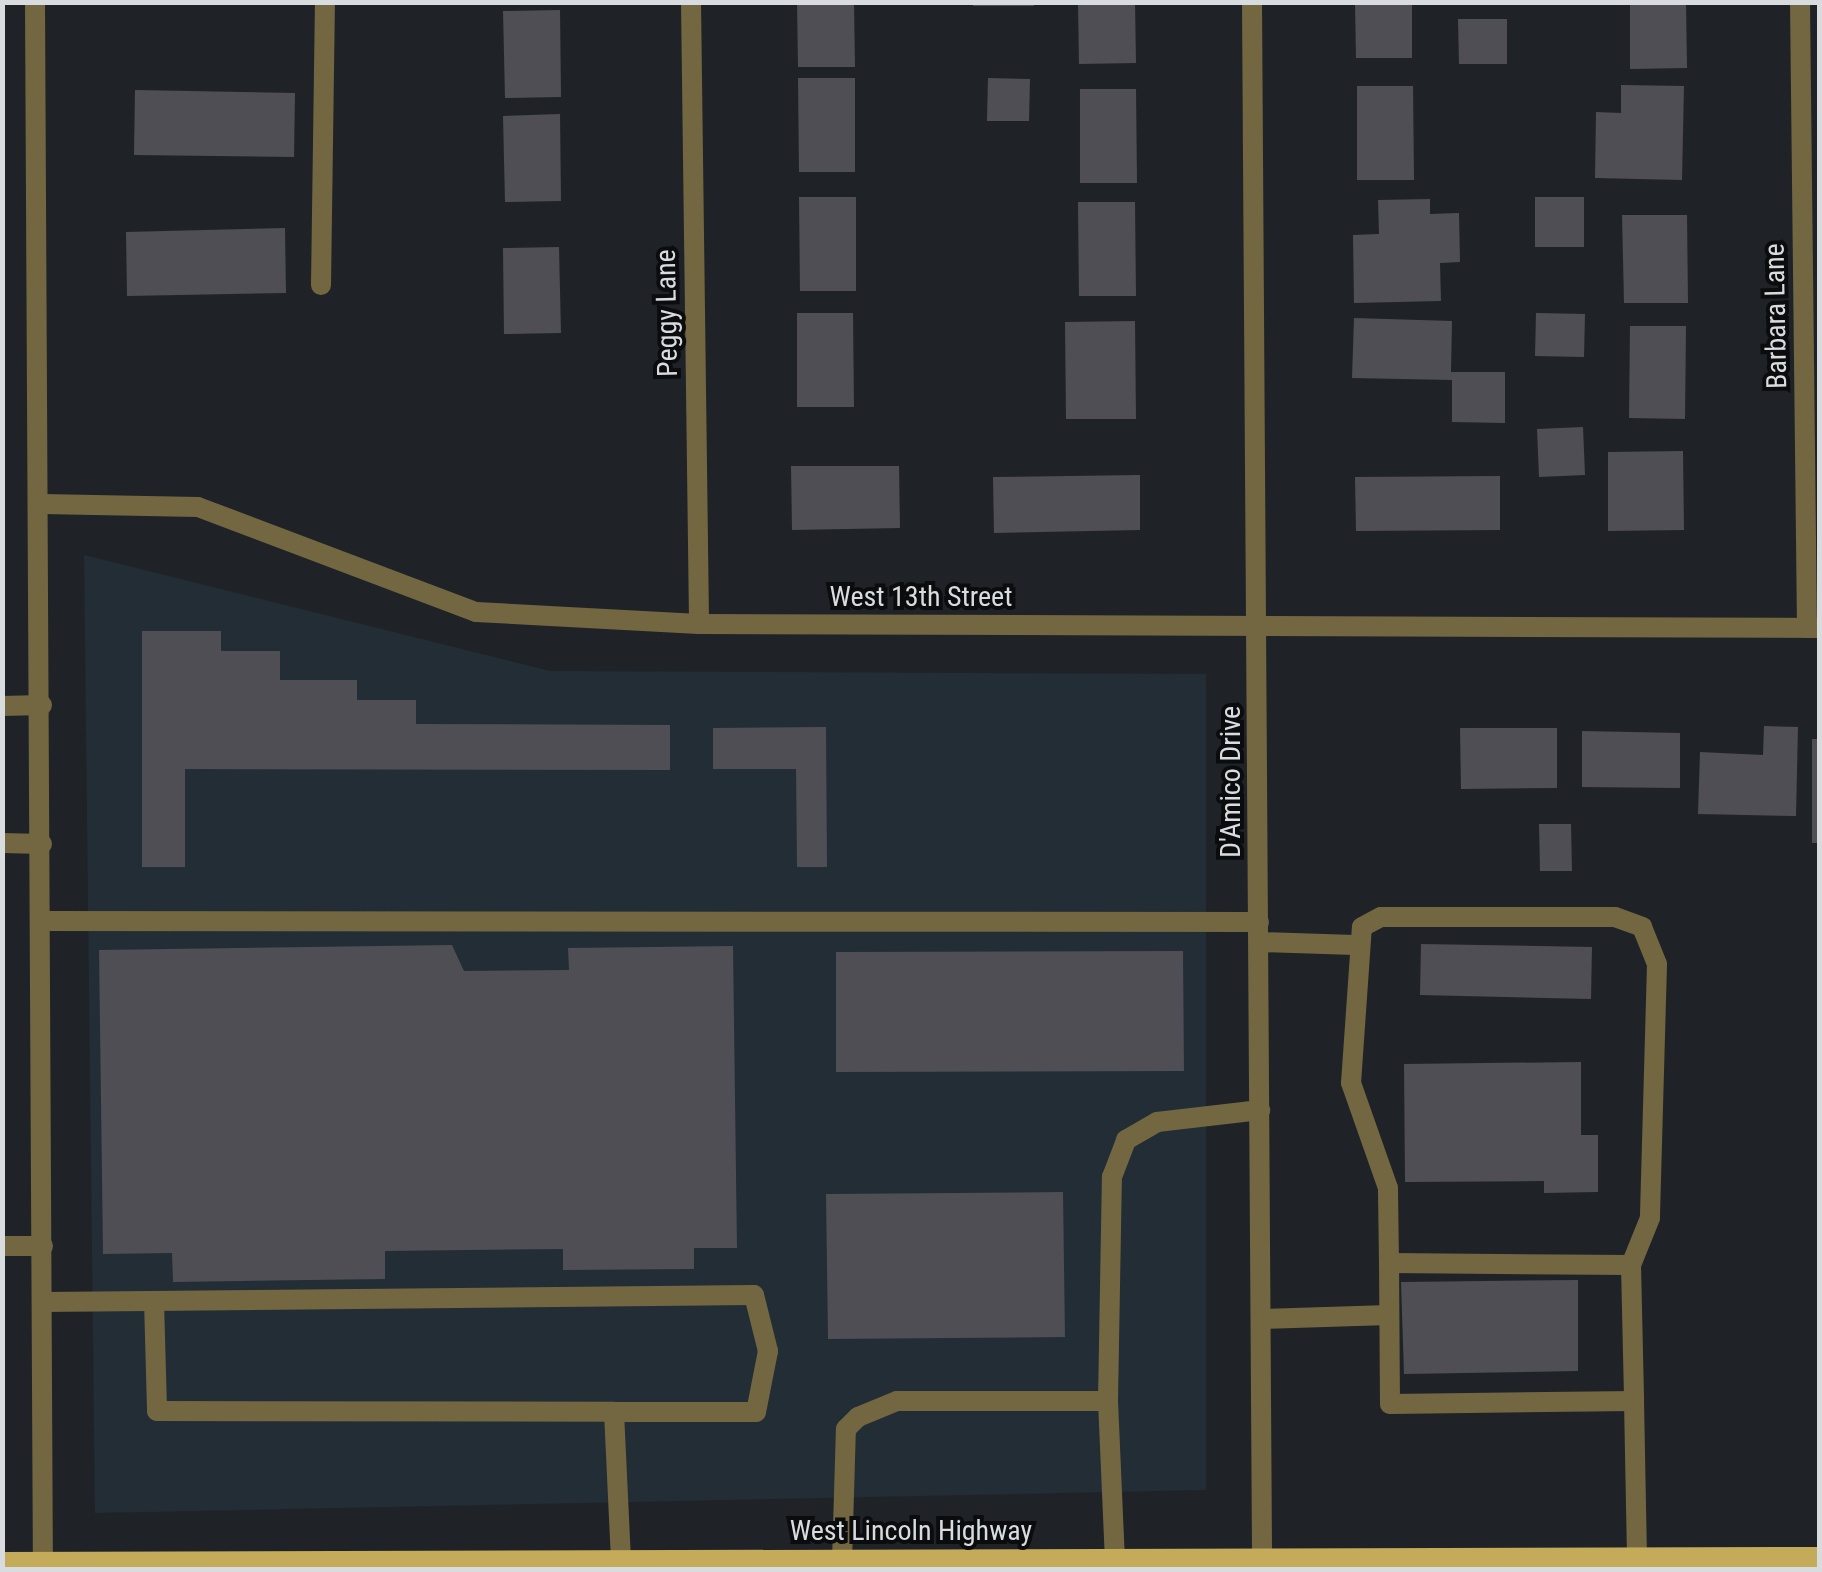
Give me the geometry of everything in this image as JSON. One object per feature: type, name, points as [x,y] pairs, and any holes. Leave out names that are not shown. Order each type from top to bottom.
[{"type":"main road","name":"West Lincoln Highway","points":[[2,1564],[1076,1565],[1115,1561],[1262,1561],[1471,1565],[1637,1559],[1754,1564],[1820,1559]]},
{"type":"street","points":[[35,2],[42,504],[44,1566]]},
{"type":"street","points":[[320,285],[325,2]]},
{"type":"street","name":"Peggy Lane","points":[[691,2],[699,624]]},
{"type":"street","name":"D'Amico Drive","points":[[1252,2],[1262,1561]]},
{"type":"street","name":"Barbara Lane","points":[[1800,2],[1814,628]]},
{"type":"street","name":"West 13th Street","points":[[42,504],[198,507],[476,612],[699,624],[1814,628]]},
{"type":"street","points":[[2,706],[42,706]]},
{"type":"street","points":[[2,843],[42,844]]},
{"type":"street","points":[[1634,1401],[1390,1404],[1388,1188],[1351,1082],[1355,945],[1362,927],[1381,917],[1615,917],[1642,927],[1657,964],[1650,1218],[1632,1265],[1637,1559]]},
{"type":"street","points":[[43,921],[1259,932],[1355,945]]},
{"type":"street","points":[[1115,1561],[1108,1401],[1112,1177],[1126,1140],[1156,1122],[1260,1110]]},
{"type":"street","points":[[2,1246],[43,1246]]},
{"type":"street","points":[[1389,1263],[1632,1265]]},
{"type":"street","points":[[43,1302],[754,1295],[768,1351],[756,1412],[158,1411],[154,1301]]},
{"type":"street","points":[[1261,1319],[1389,1315]]},
{"type":"street","points":[[842,1562],[846,1429],[858,1417],[897,1401],[1108,1401]]},
{"type":"street","points":[[614,1412],[620,1562]]},
{"type":"shaded area","points":[[84,555],[550,671],[1206,674],[1206,1490],[95,1513]]},
{"type":"building","points":[[797,2],[854,2],[855,67],[798,67]]},
{"type":"building","points":[[973,2],[1034,2],[1034,6],[973,6]]},
{"type":"building","points":[[1078,2],[1135,2],[1136,63],[1079,64]]},
{"type":"building","points":[[1355,2],[1412,2],[1412,58],[1356,58]]},
{"type":"building","points":[[1630,2],[1686,2],[1687,68],[1630,69]]},
{"type":"building","points":[[560,10],[561,97],[505,98],[503,11]]},
{"type":"building","points":[[1458,19],[1507,19],[1507,64],[1459,64]]},
{"type":"building","points":[[798,78],[855,78],[855,172],[799,172]]},
{"type":"building","points":[[988,78],[1030,79],[1029,121],[987,121]]},
{"type":"building","points":[[1621,85],[1684,86],[1682,180],[1595,178],[1596,112],[1621,113]]},
{"type":"building","points":[[1357,86],[1413,86],[1414,180],[1357,180]]},
{"type":"building","points":[[1080,89],[1136,89],[1137,183],[1080,183]]},
{"type":"building","points":[[135,90],[295,93],[294,157],[134,155]]},
{"type":"building","points":[[560,114],[561,201],[505,202],[503,116]]},
{"type":"building","points":[[799,197],[856,197],[856,291],[800,291]]},
{"type":"building","points":[[1535,197],[1584,197],[1584,247],[1535,247]]},
{"type":"building","points":[[1430,199],[1430,214],[1459,213],[1460,262],[1440,263],[1441,301],[1354,303],[1353,235],[1379,234],[1378,200]]},
{"type":"building","points":[[1078,202],[1135,202],[1136,296],[1079,296]]},
{"type":"building","points":[[1622,215],[1687,215],[1688,303],[1624,303]]},
{"type":"building","points":[[285,228],[286,293],[127,296],[126,232]]},
{"type":"building","points":[[559,247],[561,333],[504,334],[503,248]]},
{"type":"building","points":[[797,313],[853,313],[854,407],[797,407]]},
{"type":"building","points":[[1536,313],[1585,314],[1584,357],[1535,356]]},
{"type":"building","points":[[1354,318],[1452,321],[1451,372],[1505,372],[1505,423],[1452,422],[1452,380],[1352,378]]},
{"type":"building","points":[[1135,321],[1136,419],[1066,419],[1065,322]]},
{"type":"building","points":[[1630,326],[1686,326],[1685,419],[1629,418]]},
{"type":"building","points":[[1583,427],[1585,475],[1539,477],[1537,429]]},
{"type":"building","points":[[1683,451],[1684,530],[1608,531],[1608,452]]},
{"type":"building","points":[[791,466],[899,466],[900,528],[792,530]]},
{"type":"building","points":[[1140,475],[1140,530],[994,533],[993,477]]},
{"type":"building","points":[[1500,476],[1500,530],[1356,531],[1355,477]]},
{"type":"building","points":[[142,631],[221,631],[221,651],[280,651],[280,680],[357,680],[357,700],[416,700],[416,724],[670,725],[670,770],[185,769],[185,867],[142,867]]},
{"type":"building","points":[[1764,726],[1798,727],[1796,816],[1698,814],[1700,752],[1763,755]]},
{"type":"building","points":[[826,727],[827,867],[797,867],[796,769],[713,769],[713,728]]},
{"type":"building","points":[[1460,728],[1557,728],[1557,788],[1461,789]]},
{"type":"building","points":[[1582,731],[1680,733],[1680,788],[1582,787]]},
{"type":"building","points":[[1812,739],[1820,739],[1820,843],[1812,843]]},
{"type":"building","points":[[1539,824],[1571,824],[1572,871],[1540,871]]},
{"type":"building","points":[[1421,944],[1592,947],[1591,999],[1420,995]]},
{"type":"building","points":[[452,945],[464,971],[569,970],[568,948],[733,946],[737,1248],[694,1248],[694,1269],[563,1270],[563,1249],[385,1251],[385,1279],[173,1282],[172,1253],[103,1254],[99,950]]},
{"type":"building","points":[[1183,951],[1184,1071],[836,1072],[836,952]]},
{"type":"building","points":[[1581,1062],[1581,1135],[1598,1135],[1598,1192],[1544,1193],[1544,1181],[1405,1182],[1404,1064]]},
{"type":"building","points":[[1063,1192],[1065,1337],[828,1339],[826,1194]]},
{"type":"building","points":[[1578,1280],[1578,1371],[1404,1374],[1401,1282]]}]
